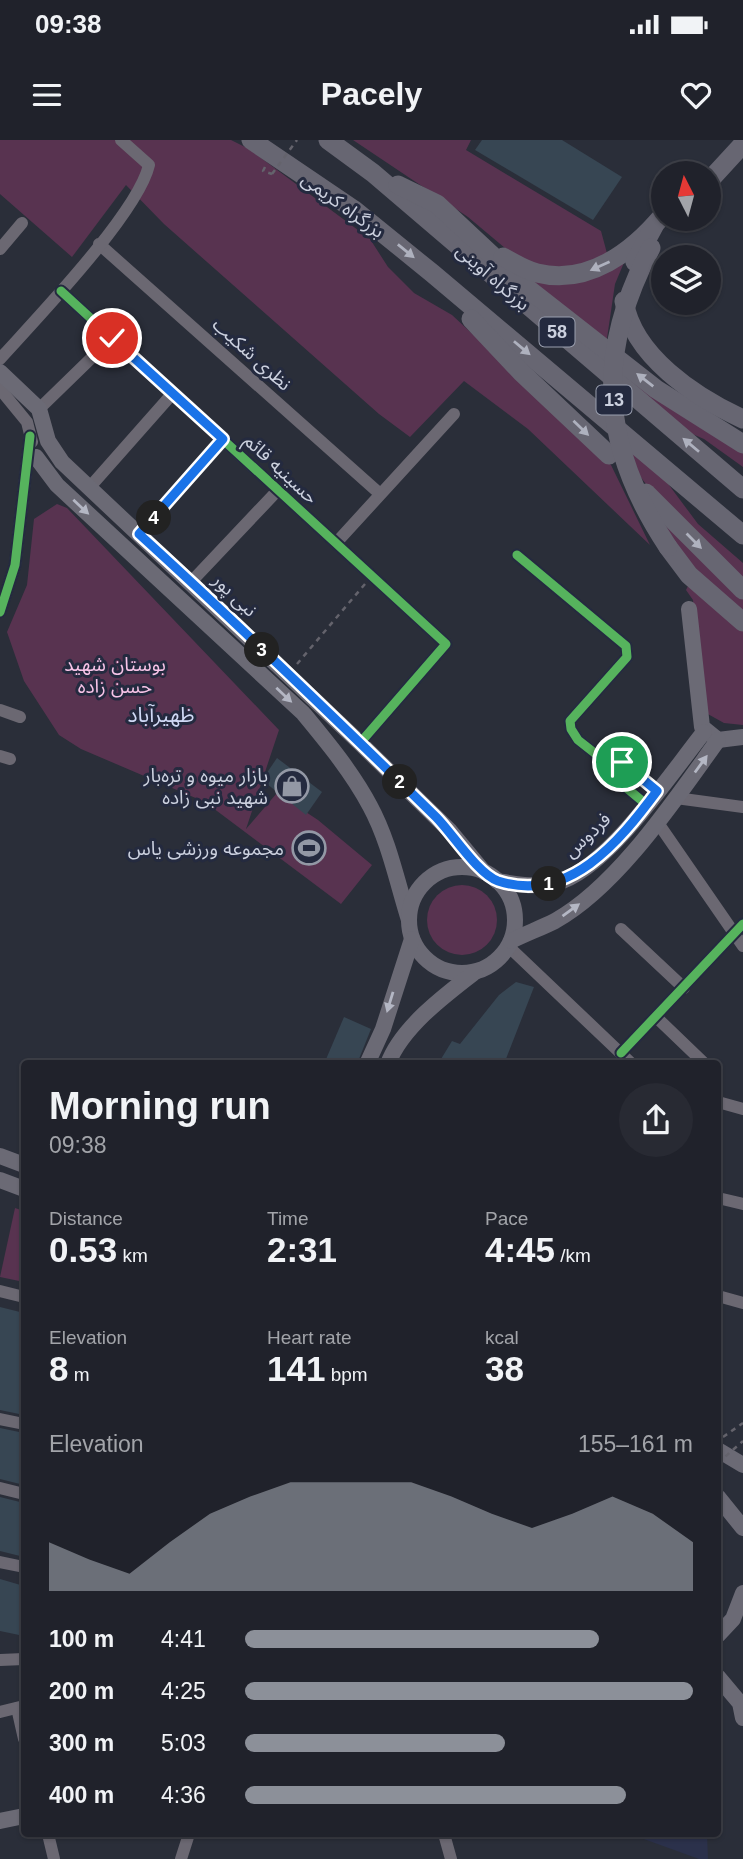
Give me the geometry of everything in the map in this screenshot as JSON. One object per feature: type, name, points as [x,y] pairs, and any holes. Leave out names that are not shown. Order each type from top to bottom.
[{"type":"highway","name":"بزرگراه کریمی","points":[[251,140],[353,209],[432,273]]},
{"type":"highway","name":"58","points":[[328,140],[373,173]]},
{"type":"highway","points":[[710,161],[730,140]]},
{"type":"highway","points":[[721,168],[743,144]]},
{"type":"highway","points":[[373,173],[437,205],[527,288],[656,389],[743,444]]},
{"type":"highway","name":"بزرگراه آوینی","points":[[373,173],[743,489]]},
{"type":"highway","points":[[488,251],[538,274],[577,274],[595,269],[620,256],[651,227]]},
{"type":"highway","points":[[653,231],[626,284],[624,301],[628,321],[651,355],[686,384],[743,419]]},
{"type":"highway","name":"13","points":[[666,231],[651,248],[619,324],[613,361],[618,436],[631,483],[668,547],[689,575],[743,622]]},
{"type":"highway","points":[[432,273],[458,306],[521,372],[609,455]]},
{"type":"highway","name":"بزرگراه آوینی","points":[[432,273],[743,535]]},
{"type":"highway","points":[[646,493],[743,590]]},
{"type":"main road","name":"نبی پور","points":[[0,372],[39,409],[48,441],[62,462],[360,743],[450,831],[491,876]]},
{"type":"main road","name":"نبی پور","points":[[36,457],[57,485],[303,713],[337,755],[370,807],[390,856],[409,920]]},
{"type":"main road","points":[[689,609],[699,709],[711,736]]},
{"type":"main road","points":[[711,736],[743,737]]},
{"type":"main road","points":[[389,1060],[394,1046],[437,1001],[475,972],[489,966],[509,944],[556,920],[579,904],[629,856],[676,798],[711,736]]},
{"type":"main road","name":"فردوس","points":[[491,876],[536,886],[571,878],[609,847],[711,736]]},
{"type":"main road","points":[[369,1060],[383,1029],[412,939],[409,920],[417,891],[433,876],[454,868],[491,876],[508,894],[514,909],[515,925],[509,944]]},
{"type":"main road","points":[[412,939],[431,964],[452,972],[475,972]]},
{"type":"main road","points":[[0,1156],[21,1164]]},
{"type":"main road","points":[[0,1180],[21,1188]]},
{"type":"main road","points":[[721,1454],[743,1465]]},
{"type":"main road","points":[[721,1501],[743,1528]]},
{"type":"main road","points":[[721,1632],[733,1619],[743,1593]]},
{"type":"main road","points":[[721,1681],[740,1703],[743,1718]]},
{"type":"main road","points":[[0,1821],[21,1817]]},
{"type":"street","points":[[0,359],[61,290],[146,179],[149,165],[121,140]]},
{"type":"street","points":[[0,248],[22,223]]},
{"type":"street","name":"نظری شکیب","points":[[99,243],[379,493]]},
{"type":"street","name":"حسینیه قائم","points":[[61,290],[446,644],[360,743]]},
{"type":"street","points":[[39,409],[112,338]]},
{"type":"street","name":"نبی پور","points":[[0,389],[27,422],[36,457]]},
{"type":"street","points":[[89,488],[173,393]]},
{"type":"street","points":[[335,543],[454,414]]},
{"type":"street","points":[[0,612],[15,565],[30,436]]},
{"type":"street","points":[[139,534],[223,439]]},
{"type":"street","points":[[191,582],[278,490]]},
{"type":"street","points":[[517,555],[626,646],[627,657],[570,721],[570,729],[578,740],[607,762],[622,762],[652,798]]},
{"type":"street","points":[[0,710],[20,717]]},
{"type":"street","points":[[676,798],[743,807]]},
{"type":"street","points":[[621,1053],[740,935],[658,823]]},
{"type":"street","points":[[621,929],[684,988]]},
{"type":"street","points":[[509,944],[628,1060]]},
{"type":"street","points":[[656,1017],[701,1060]]},
{"type":"street","points":[[721,1103],[743,1108]]},
{"type":"street","points":[[721,1199],[743,1204]]},
{"type":"street","points":[[0,1291],[21,1296]]},
{"type":"street","points":[[721,1297],[743,1303]]},
{"type":"street","points":[[0,1419],[21,1423]]},
{"type":"street","points":[[0,1488],[21,1493]]},
{"type":"street","points":[[0,1562],[21,1566]]},
{"type":"street","points":[[0,1660],[19,1659]]},
{"type":"street","points":[[0,1712],[21,1707]]},
{"type":"street","points":[[49,1837],[54,1859]]},
{"type":"street","points":[[181,1859],[188,1837]]},
{"type":"street","points":[[445,1837],[451,1859]]},
{"type":"path","points":[[263,171],[272,174],[297,140]]},
{"type":"path","points":[[288,674],[372,576]]},
{"type":"path","points":[[721,1452],[742,1425]]},
{"type":"path","points":[[721,1452],[743,1441]]},
{"type":"shaded area","points":[[638,1837],[707,1837],[708,1859],[699,1859]]},
{"type":"green space","points":[[0,140],[231,140],[249,149],[370,239],[388,267],[414,293],[452,315],[592,445],[611,465],[650,545],[528,429],[464,381],[410,437],[379,414],[164,224],[126,185],[72,257],[0,194]]},
{"type":"green space","points":[[353,140],[471,140],[466,150],[601,231],[608,257],[561,271],[518,259],[468,217]]},
{"type":"green space","points":[[628,253],[615,284],[606,345],[515,269],[538,278]]},
{"type":"green space","points":[[624,377],[743,447],[743,467],[704,439],[690,433]]},
{"type":"green space","points":[[630,448],[663,477],[698,524],[743,563],[743,585],[663,506],[639,475]]},
{"type":"green space","name":"بوستان شهید حسن زاده","points":[[57,504],[67,508],[279,730],[246,829],[277,793],[318,820],[372,865],[341,904],[205,802],[81,749],[59,735],[24,681],[7,632],[27,585],[34,519]]},
{"type":"green space","points":[[655,515],[743,597],[743,615],[695,570]]},
{"type":"green space","points":[[688,586],[743,631],[743,725],[724,723],[706,713],[693,600],[686,590]]},
{"type":"green space","points":[[469,885],[482,891],[491,900],[495,906],[495,934],[487,945],[476,953],[455,955],[437,945],[429,934],[427,913],[437,895],[448,887]]},
{"type":"green space","points":[[15,1208],[21,1210],[21,1281],[0,1277]]},
{"type":"building","points":[[482,140],[562,140],[622,177],[593,220],[475,150]]},
{"type":"building","name":"بازار میوه و تره‌بار شهید نبی زاده","points":[[277,758],[322,792],[306,815],[262,780]]},
{"type":"building","points":[[516,982],[534,987],[506,1060],[440,1060],[452,1041],[460,1044],[499,995]]},
{"type":"building","points":[[344,1017],[371,1029],[359,1060],[326,1060]]},
{"type":"building","points":[[0,1307],[21,1312],[21,1414],[0,1410]]},
{"type":"building","points":[[0,1428],[21,1432],[21,1484],[0,1479]]},
{"type":"building","points":[[0,1497],[21,1502],[21,1556],[0,1551]]},
{"type":"building","points":[[0,1579],[21,1585],[21,1635],[0,1631]]},
{"type":"cycle path","points":[[61,291],[446,644],[360,743]]},
{"type":"cycle path","points":[[0,612],[15,565],[30,436]]},
{"type":"cycle path","points":[[517,555],[626,646],[627,657],[570,721],[571,729],[578,740],[606,762],[611,775],[647,805]]},
{"type":"cycle path","points":[[621,1053],[743,924]]},
{"type":"place","name":"بازار میوه و تره‌بار شهید نبی زاده","points":[[292,786]]},
{"type":"place","name":"مجموعه ورزشی یاس","points":[[309,848]]},
{"type":"district","name":"ظهیرآباد","points":[[161,714]]},
{"type":"route","points":[[112,338],[223,439],[139,534],[450,831],[484,872],[497,881],[536,886],[571,878],[592,863],[657,791],[622,762]]}]
